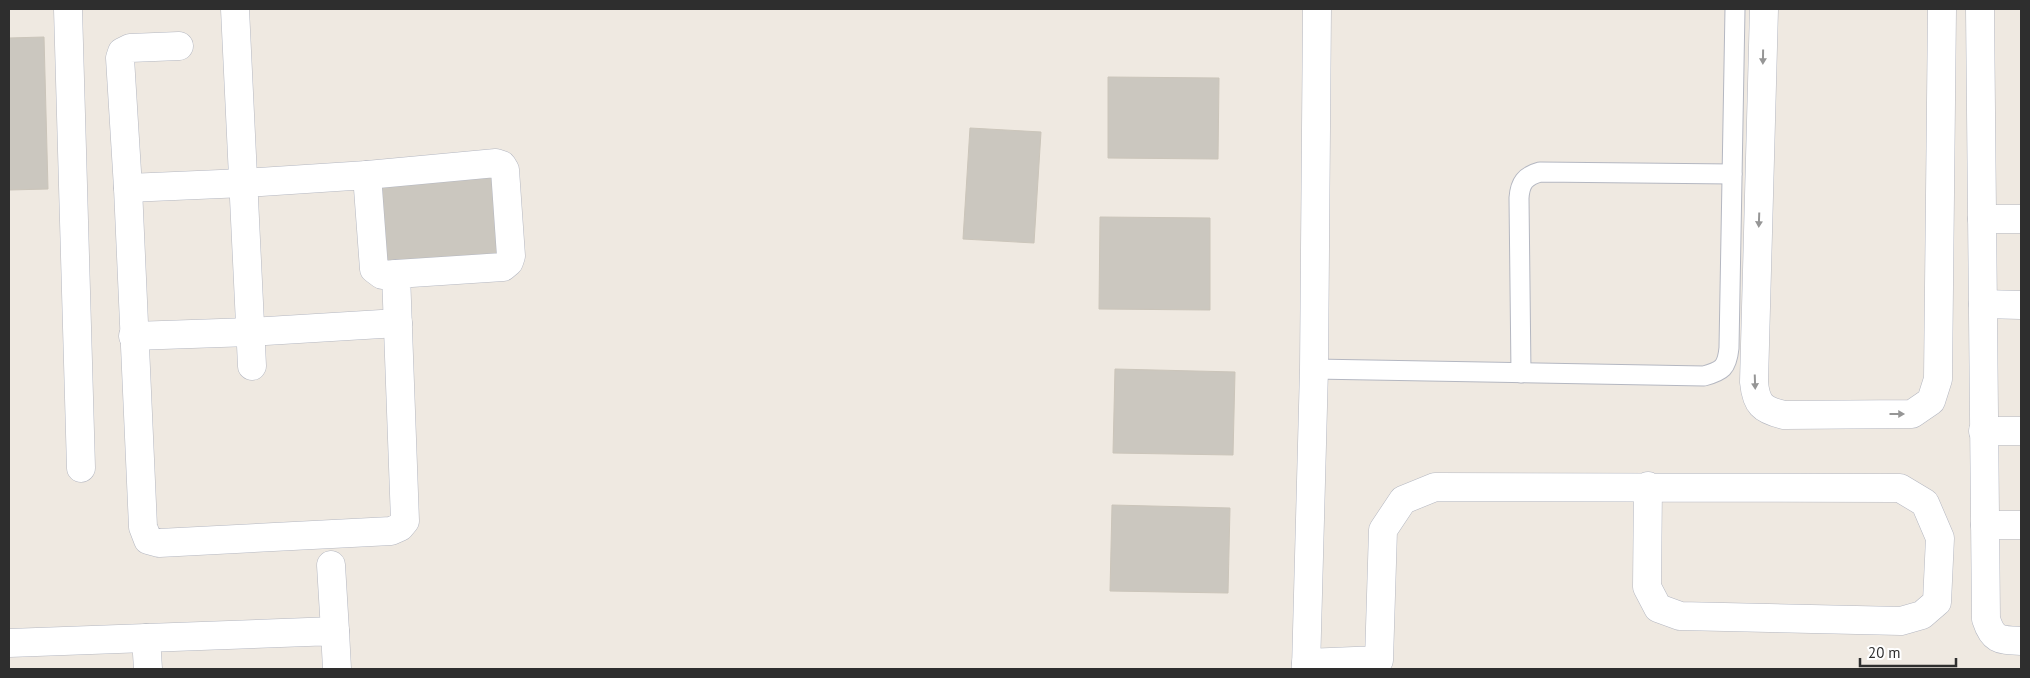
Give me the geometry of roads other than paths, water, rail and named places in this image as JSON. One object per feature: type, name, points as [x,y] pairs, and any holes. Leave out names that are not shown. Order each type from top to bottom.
[{"type":"street","points":[[68,9],[81,468]]},
{"type":"street","points":[[236,9],[252,366]]},
{"type":"street","points":[[1317,9],[1314,369],[1306,666],[1379,660],[1383,530],[1403,500],[1435,487],[1648,486],[1900,488],[1925,503],[1940,538],[1938,602],[1922,614],[1901,621],[1680,616],[1658,608],[1647,587],[1648,486]]},
{"type":"street","points":[[1764,9],[1754,382],[1760,404],[1768,411],[1784,414],[1912,414],[1931,401],[1938,380],[1942,9]]},
{"type":"street","points":[[1980,9],[1986,619],[1994,637],[2004,641],[2021,641]]},
{"type":"street","points":[[179,46],[130,48],[122,52],[120,58],[128,188],[133,336],[143,527],[148,540],[159,543],[390,532],[400,527],[405,521],[406,510],[396,274]]},
{"type":"street","points":[[128,188],[367,175],[496,163],[502,165],[505,170],[511,256],[509,262],[503,267],[382,275],[374,269],[367,175]]},
{"type":"street","points":[[1982,219],[2021,219]]},
{"type":"street","points":[[1983,304],[2021,306]]},
{"type":"street","points":[[133,336],[250,332],[398,323]]},
{"type":"street","points":[[1983,431],[2021,431]]},
{"type":"street","points":[[1985,525],[2021,525]]},
{"type":"street","points":[[331,565],[336,669]]},
{"type":"street","points":[[9,643],[335,630]]},
{"type":"street","points":[[146,638],[148,669]]},
{"type":"lane","points":[[1314,369],[1704,376],[1718,372],[1728,362],[1729,348],[1735,9]]},
{"type":"lane","points":[[1521,373],[1519,198],[1520,187],[1524,179],[1530,174],[1540,172],[1732,174]]}]
